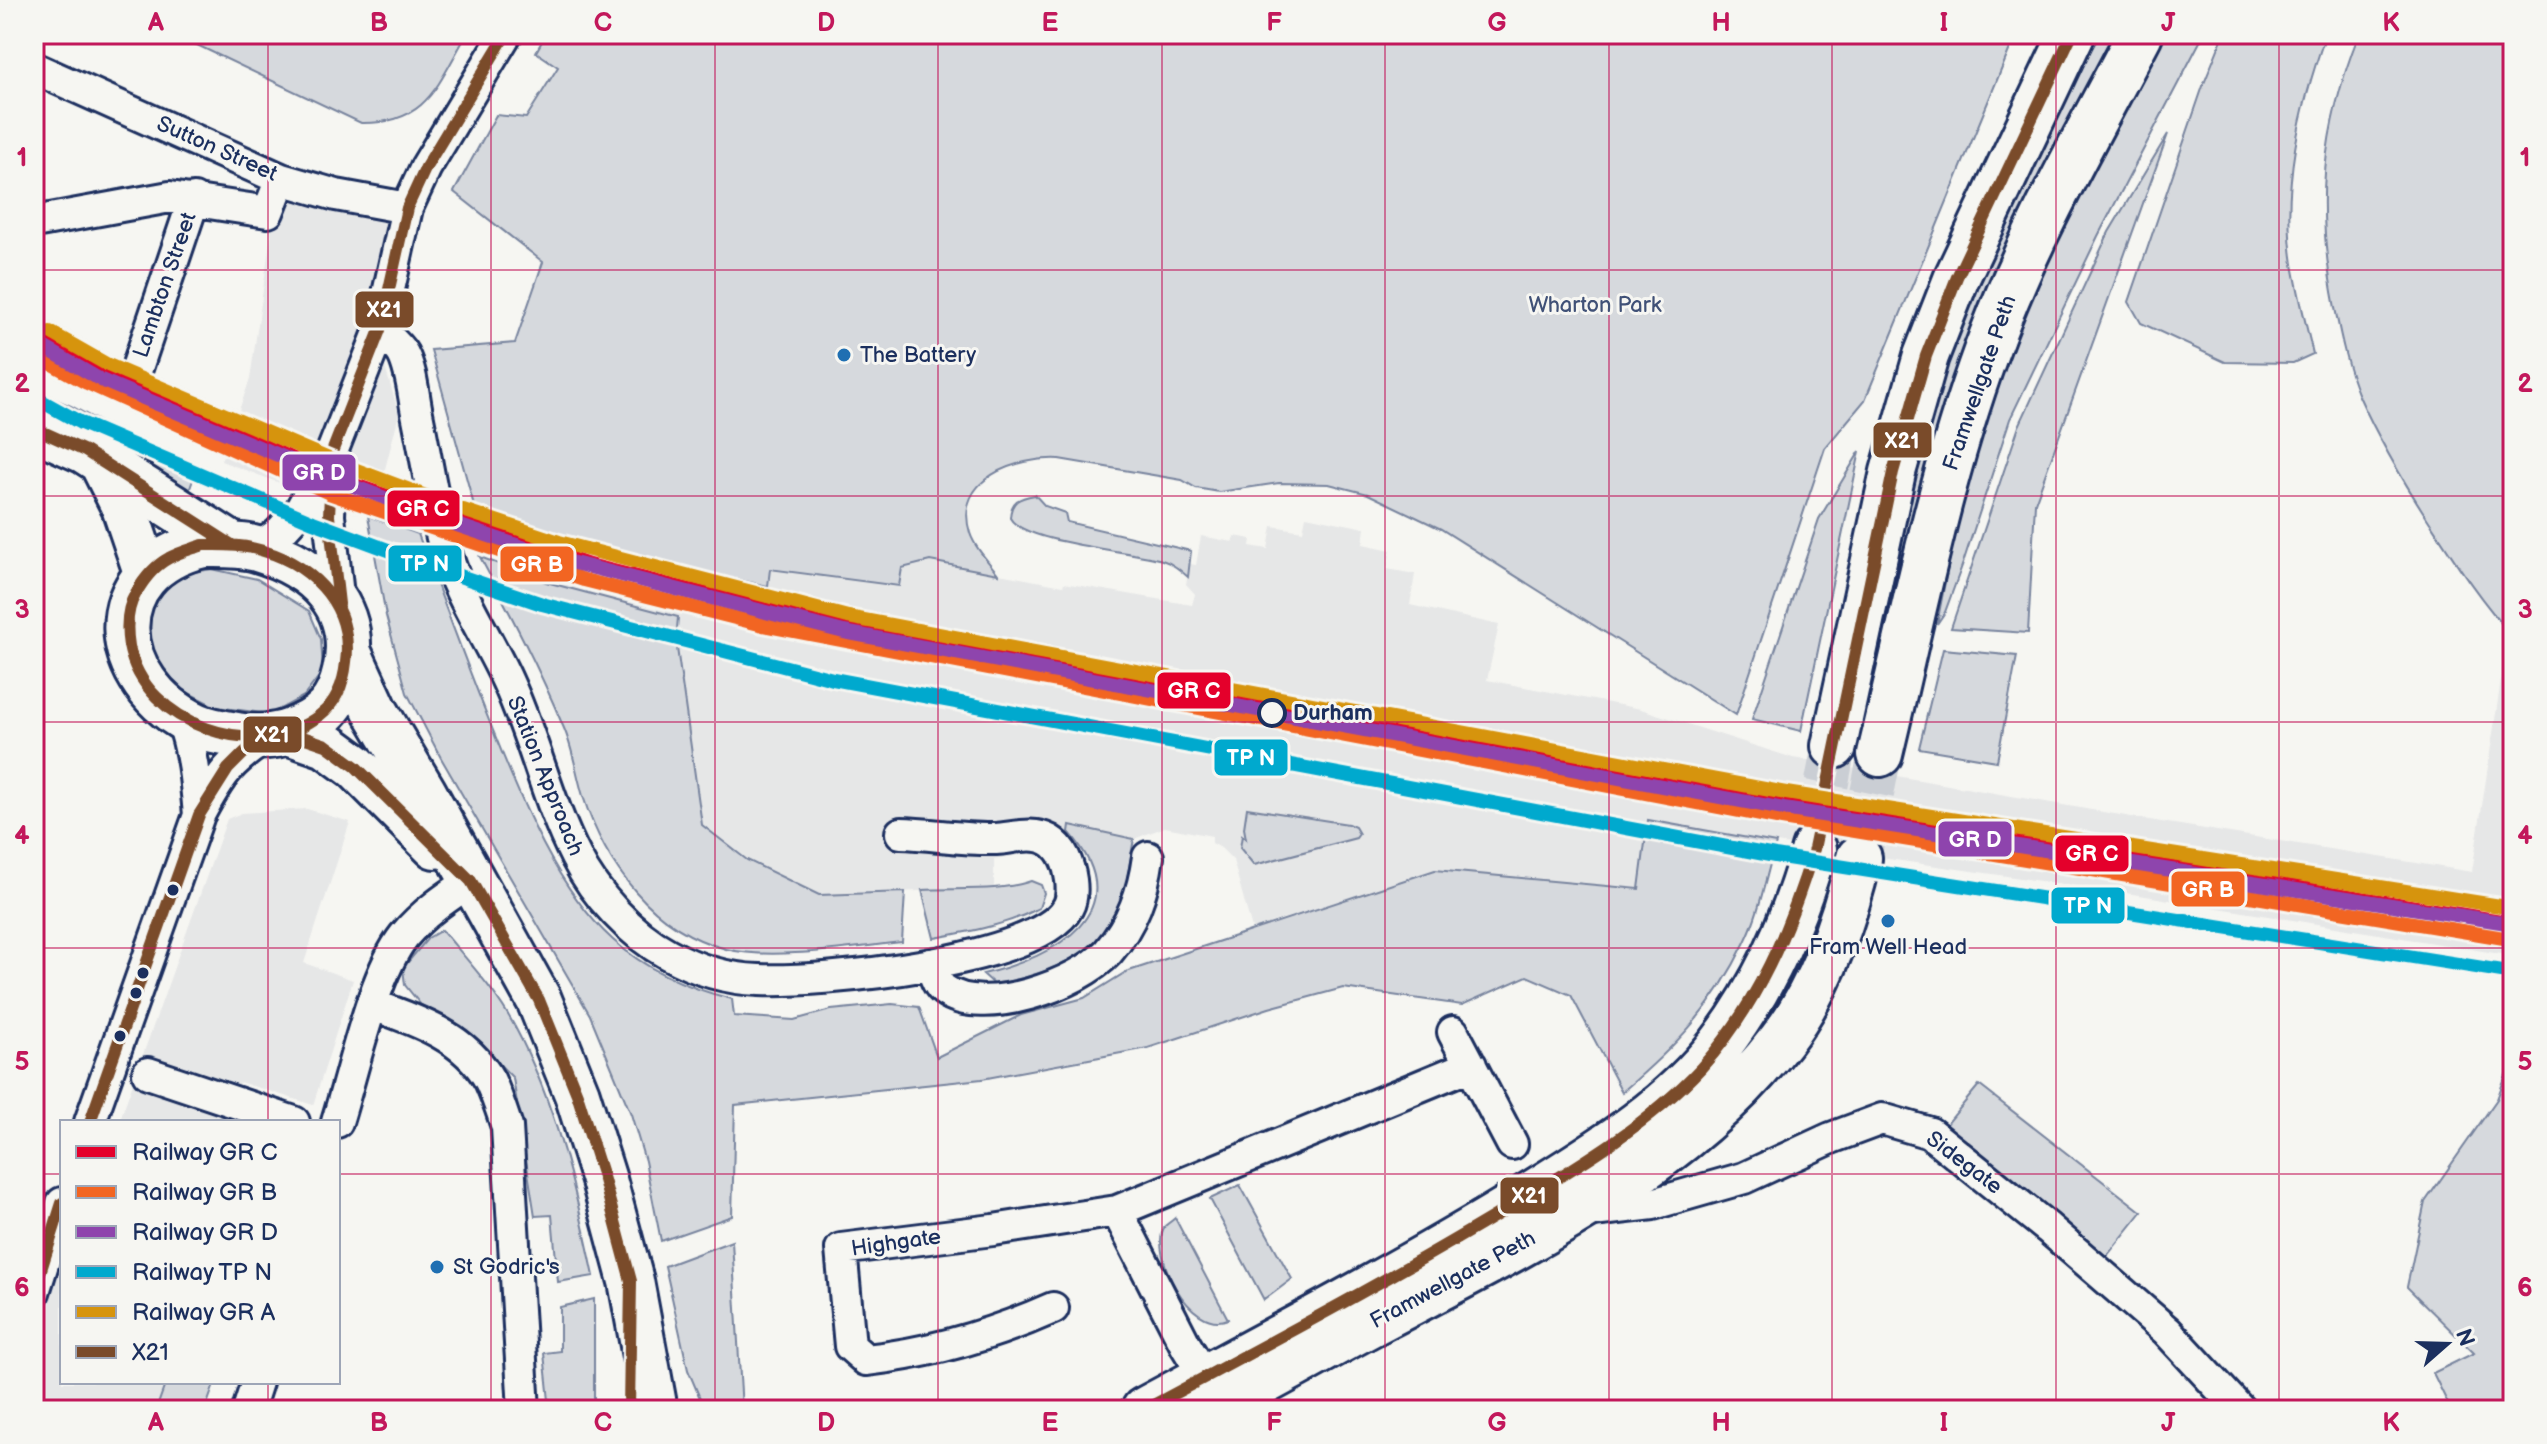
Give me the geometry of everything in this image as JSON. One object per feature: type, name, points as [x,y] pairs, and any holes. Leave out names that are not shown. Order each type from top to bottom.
[{"type":"highway","points":[[1834,746],[1893,472],[1926,356],[1957,277],[2072,34]]},
{"type":"highway","name":"Framwellgate Peth","points":[[1880,754],[1953,454],[1994,331],[2040,228],[2140,34]]},
{"type":"highway","points":[[34,428],[85,451],[244,547],[303,572],[322,584],[339,604],[349,637],[349,653],[342,687],[333,706],[315,720],[279,733],[249,737],[214,732],[181,717],[152,693],[137,670],[128,648],[125,621],[133,593],[162,561],[180,551],[203,545],[244,547]]},
{"type":"highway","points":[[102,462],[124,507],[147,575]]},
{"type":"highway","points":[[349,653],[375,710],[539,1000],[577,1094],[631,1281],[655,1410]]},
{"type":"highway","points":[[279,733],[326,745],[356,767],[471,881]]},
{"type":"highway","name":"Framwellgate Peth","points":[[1213,1397],[1315,1319],[1475,1228],[1607,1147],[1647,1116],[1718,1047],[1747,1007],[1790,924],[1814,849]]},
{"type":"highway","name":"Framwellgate Peth","points":[[1144,1410],[1213,1397],[1542,1233],[1671,1150],[1752,1076],[1776,1047],[1812,988],[1836,938],[1859,858]]},
{"type":"highway","points":[[629,1410],[631,1281]]},
{"type":"street","points":[[244,547],[279,533],[301,509],[332,452],[380,330],[407,208],[426,167],[506,34]]},
{"type":"street","name":"Sutton Street","points":[[34,68],[281,179],[336,195],[407,208]]},
{"type":"street","points":[[34,222],[170,197],[268,212],[281,179]]},
{"type":"street","name":"Lambton Street","points":[[136,371],[194,199]]},
{"type":"street","name":"Station Approach","points":[[380,330],[402,351],[412,380],[445,549],[471,613],[506,678],[576,858],[603,897],[634,930],[666,953],[698,968],[732,977],[759,980],[835,977],[930,964],[1011,944],[1048,927],[1068,906],[1072,888],[1069,867],[1059,849],[1048,839],[1031,835],[995,839],[901,833]]},
{"type":"street","points":[[332,452],[329,516],[339,604]]},
{"type":"street","points":[[181,717],[193,754],[199,815]]},
{"type":"street","points":[[91,1120],[199,815],[221,774],[242,753],[279,733]]},
{"type":"street","points":[[930,964],[941,988],[956,997],[992,999],[1025,996],[1065,982],[1106,954],[1132,916],[1145,880],[1148,857]]},
{"type":"street","points":[[338,1120],[391,958],[404,937],[444,899],[471,881]]},
{"type":"street","points":[[373,1005],[418,1021],[443,1035],[467,1053],[488,1078],[497,1097],[507,1127],[524,1410]]},
{"type":"street","points":[[1453,1032],[1512,1144]]},
{"type":"street","name":"Highgate","points":[[1053,1308],[960,1344],[914,1355],[866,1360],[850,1346],[841,1249],[1117,1211],[1471,1065]]},
{"type":"street","points":[[148,1073],[288,1120]]},
{"type":"street","name":"Sidegate","points":[[1574,1213],[1653,1204],[1744,1178],[1831,1138],[1882,1119],[1930,1133],[2048,1228],[2167,1331],[2240,1410]]},
{"type":"street","points":[[35,1286],[60,1209]]},
{"type":"street","points":[[1117,1211],[1213,1397]]},
{"type":"street","points":[[248,1410],[256,1384]]},
{"type":"shaded area","points":[[281,179],[407,208],[382,357],[399,414],[384,473],[368,516],[221,461],[250,379],[271,235],[268,212]]},
{"type":"shaded area","points":[[1306,516],[1365,528],[1363,544],[1391,550],[1387,569],[1415,574],[1410,605],[1499,625],[1487,680],[1641,709],[1793,758],[2472,872],[2503,667],[2513,673],[2513,956],[2139,895],[1776,843],[1648,820],[1640,889],[1435,870],[1252,929],[1233,860],[1212,843],[1212,836],[1165,827],[1134,839],[1070,825],[1069,832],[1043,858],[1029,853],[994,859],[994,888],[819,895],[747,860],[702,825],[676,641],[678,617],[546,582],[557,540],[767,586],[769,569],[898,586],[902,568],[930,561],[1063,586],[1064,583],[1192,605],[1195,594],[1186,584],[1190,564],[1196,565],[1201,536],[1233,542],[1235,536],[1251,539],[1250,546],[1268,549],[1272,526],[1303,531]]},
{"type":"shaded area","points":[[307,809],[350,822],[304,963],[353,980],[313,1105],[240,1082],[229,1120],[120,1120],[227,819],[242,813]]},
{"type":"shaded area","points":[[34,1190],[60,1191],[60,1384],[165,1384],[156,1410],[34,1410]]},
{"type":"green space","points":[[174,34],[467,34],[438,85],[416,109],[384,122],[361,123]]},
{"type":"green space","name":"Wharton Park","points":[[546,34],[2016,34],[1865,400],[1825,448],[1736,715],[1441,529],[1368,494],[1329,484],[1279,483],[1219,492],[1196,488],[1182,480],[1059,459],[1025,462],[992,475],[980,485],[971,498],[967,514],[970,533],[978,549],[998,574],[930,561],[902,568],[899,586],[770,569],[768,586],[557,540],[475,509],[431,350],[515,343],[543,262],[454,192],[496,115],[526,118],[558,67],[536,52]]},
{"type":"green space","points":[[2100,34],[2122,34],[2102,70],[1870,749],[1854,748],[1921,432],[1956,330],[2059,109]]},
{"type":"green space","points":[[2166,34],[2204,34],[2098,236],[2010,419],[1963,563],[1945,612],[1937,624],[1965,489],[2007,358],[2055,246]]},
{"type":"green space","points":[[2224,34],[2326,34],[2301,118],[2291,176],[2289,205],[2293,264],[2313,354],[2293,363],[2225,362],[2141,323],[2129,302],[2203,86]]},
{"type":"green space","points":[[2359,34],[2513,34],[2513,636],[2467,579],[2400,473],[2359,396],[2345,352],[2325,236],[2325,169],[2336,103]]},
{"type":"green space","points":[[2168,134],[2035,503],[2028,633],[1951,628],[2019,426],[2109,232]]},
{"type":"green space","points":[[34,390],[71,406],[195,474],[188,494],[94,429],[34,396]]},
{"type":"green space","points":[[1860,451],[1801,731],[1752,719],[1819,519]]},
{"type":"green space","points":[[1035,495],[1045,506],[1065,513],[1067,522],[1191,551],[1188,577],[1162,560],[1056,540],[1019,527],[1010,518],[1012,507],[1020,499]]},
{"type":"green space","points":[[368,516],[418,534],[513,780],[540,839],[573,894],[592,918],[626,951],[668,977],[732,999],[734,1016],[794,1020],[831,1010],[892,1004],[919,1007],[937,1057],[1021,1015],[1084,998],[1126,972],[1435,870],[1639,889],[1648,820],[1776,843],[1759,906],[1733,965],[1692,1024],[1622,1092],[1571,995],[1527,976],[1462,1005],[1343,988],[1269,1008],[1148,1048],[982,1079],[735,1105],[732,1216],[661,1241],[645,1161],[631,1114],[590,1015],[441,758],[407,693],[386,616]]},
{"type":"green space","points":[[480,557],[546,582],[678,617],[676,641],[702,825],[747,860],[819,895],[905,892],[902,942],[813,952],[745,952],[700,940],[654,910],[619,870],[592,822],[554,704]]},
{"type":"green space","points":[[212,569],[257,579],[309,611],[321,639],[323,671],[304,696],[271,714],[216,707],[177,687],[153,660],[145,629],[151,604],[181,574]]},
{"type":"green space","points":[[1943,649],[2017,656],[1997,761],[1919,748]]},
{"type":"green space","points":[[1247,808],[1348,824],[1355,827],[1359,834],[1356,838],[1254,865],[1240,848],[1242,835],[1246,839]]},
{"type":"green space","points":[[1070,825],[1134,839],[1122,900],[1113,919],[1101,935],[1070,959],[1033,975],[994,984],[983,974],[1037,956],[1060,943],[1079,927],[1092,908],[1095,886],[1088,860],[1069,832]]},
{"type":"green space","points":[[1833,858],[1843,860],[1818,932],[1791,976],[1820,901]]},
{"type":"green space","points":[[1031,881],[1041,885],[1044,893],[1039,908],[1001,924],[934,938],[922,890],[992,888]]},
{"type":"green space","points":[[442,930],[499,1001],[529,1056],[563,1149],[594,1276],[558,1282],[552,1215],[535,1216],[513,1078],[462,1026],[421,1005],[405,985],[403,968],[428,938]]},
{"type":"green space","points":[[2513,1056],[2513,1410],[2451,1410],[2433,1373],[2474,1353],[2407,1287],[2425,1202],[2497,1099]]},
{"type":"green space","points":[[1979,1085],[2142,1212],[2106,1257],[1946,1125]]},
{"type":"green space","points":[[1240,1185],[1292,1279],[1264,1300],[1210,1199]]},
{"type":"green space","points":[[1175,1218],[1228,1319],[1214,1321],[1200,1315],[1187,1303],[1167,1271],[1161,1238],[1165,1226]]},
{"type":"green space","points":[[732,1241],[742,1410],[705,1410],[688,1370],[665,1266]]},
{"type":"green space","points":[[594,1299],[594,1410],[550,1410],[544,1353],[560,1351],[560,1307]]},
{"type":"green space","points":[[165,1384],[214,1384],[205,1410],[156,1410]]},
{"type":"tunnel","points":[[1814,849],[1834,746]]},
{"type":"tunnel","points":[[1859,858],[1880,754]]},
{"type":"transit line","name":"X21","points":[[339,604],[329,516],[332,452],[380,330],[407,208],[426,167],[506,34]]},
{"type":"transit line","name":"X21","points":[[1144,1410],[1416,1262],[1582,1163],[1633,1128],[1680,1089],[1701,1068],[1739,1019],[1770,965],[1814,849],[1893,472],[1926,356],[1957,277],[2072,34]]},
{"type":"transit line","points":[[50,332],[108,365],[338,463],[463,510],[559,542],[848,617],[1786,793],[2513,908]]},
{"type":"transit line","points":[[34,336],[94,368],[334,478],[589,565],[767,609],[1785,803],[2513,923]]},
{"type":"transit line","points":[[42,346],[101,380],[332,478],[457,525],[555,558],[844,632],[1784,809],[2513,924]]},
{"type":"transit line","points":[[34,354],[87,383],[329,493],[584,580],[763,625],[1782,819],[2510,939]]},
{"type":"transit line","points":[[34,397],[81,423],[313,522],[442,570],[542,604],[833,679],[1775,856],[2508,972]]},
{"type":"transit line","name":"X21","points":[[34,428],[85,451],[232,545]]},
{"type":"transit line","name":"X21","points":[[203,545],[240,546],[272,554],[291,562],[323,587],[334,603],[347,640],[346,662],[339,691],[320,715],[295,729],[266,736],[236,736],[207,728],[180,715],[156,697],[139,674],[127,632],[133,599],[146,578],[159,565],[177,554],[203,545]]},
{"type":"transit line","name":"X21","points":[[288,732],[326,745],[356,767],[471,881],[539,1000],[577,1094],[631,1281],[629,1410]]},
{"type":"transit line","name":"X21","points":[[91,1120],[199,815],[228,769],[270,734]]},
{"type":"transit line","name":"X21","points":[[34,1292],[60,1209]]},
{"type":"place","name":"The Battery","points":[[844,355]]},
{"type":"place","name":"Durham","points":[[1272,713]]},
{"type":"place","name":"Fram Well Head","points":[[1888,921]]},
{"type":"place","name":"St Godric's","points":[[437,1267]]}]
